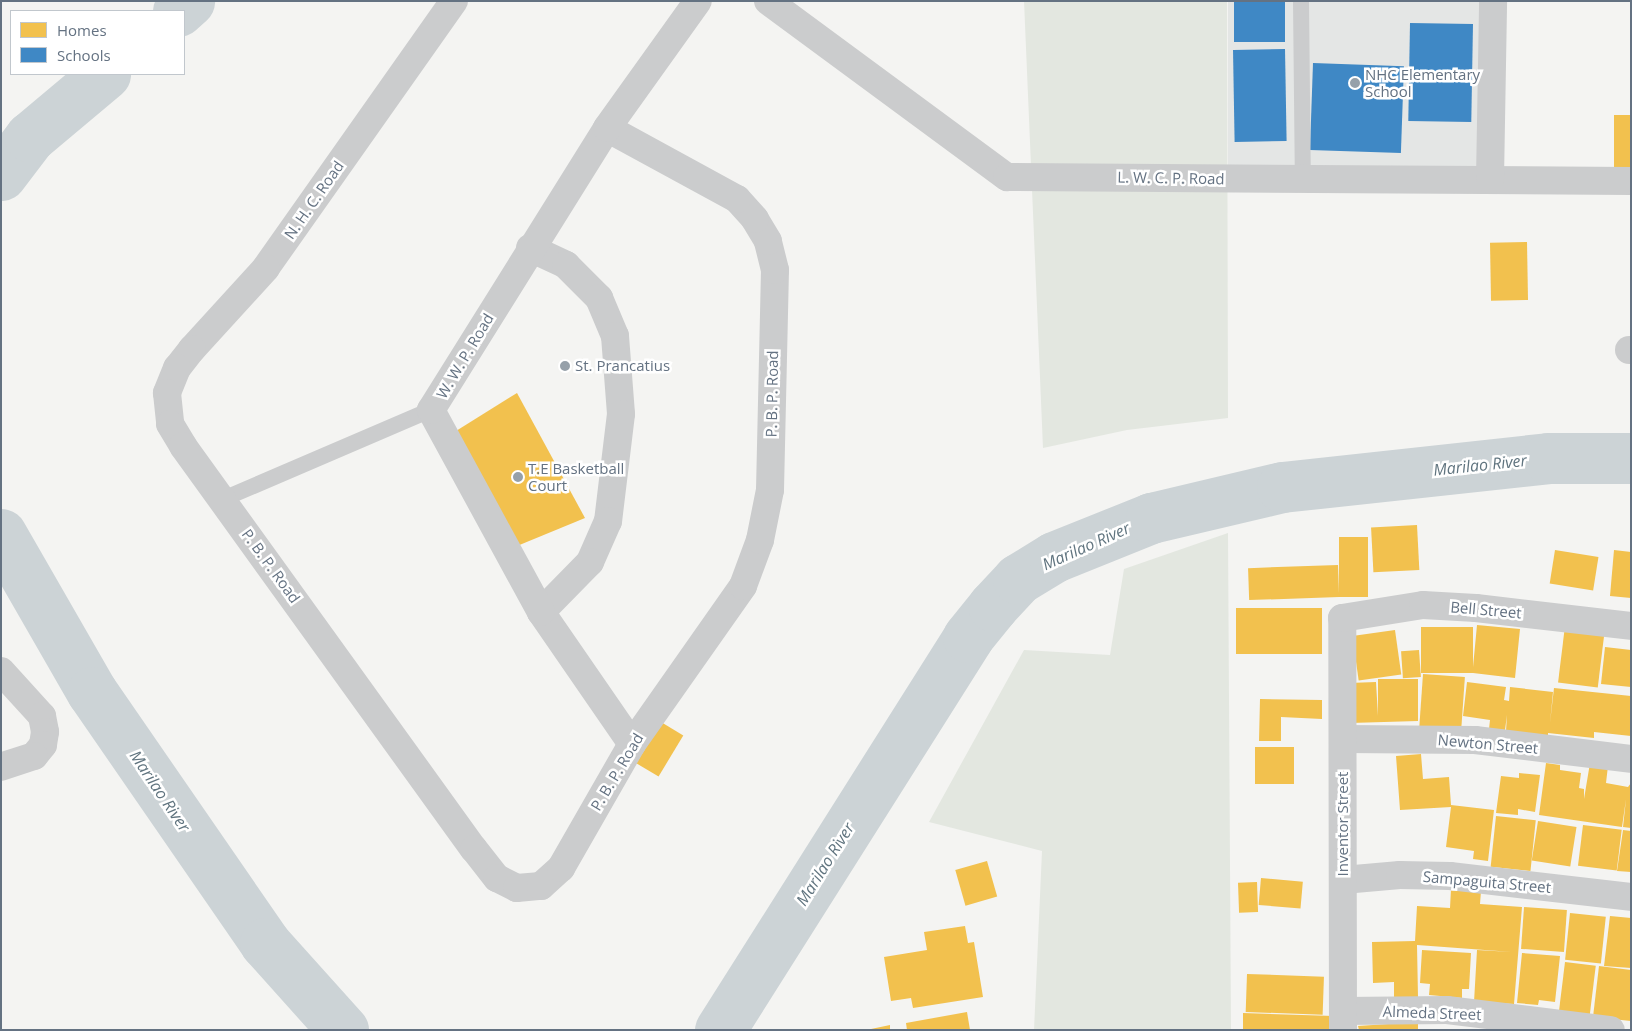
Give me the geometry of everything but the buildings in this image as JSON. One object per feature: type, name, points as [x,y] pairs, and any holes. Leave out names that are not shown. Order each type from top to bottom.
[{"type":"street","name":"N. H. C. Road","points":[[167,393],[177,368],[266,268],[454,1]]},
{"type":"street","name":"W. W. P. Road","points":[[632,744],[541,612],[431,410],[530,248],[607,128],[698,1]]},
{"type":"street","name":"L. W. C. P. Road","points":[[768,1],[1008,177],[1631,181]]},
{"type":"street","points":[[1490,179],[1493,1]]},
{"type":"street","name":"P. B. P. Road","points":[[167,393],[170,424],[184,446],[497,878],[517,888],[541,886],[561,868],[632,744],[743,586],[760,540],[770,490],[775,270],[768,242],[755,219],[737,199],[607,128]]},
{"type":"street","points":[[530,248],[566,265],[599,298],[615,336],[621,414],[608,521],[590,562],[541,612]]},
{"type":"street","name":"Bell Street","points":[[1342,618],[1423,605],[1476,608],[1631,626]]},
{"type":"street","name":"Inventor Street","points":[[1342,618],[1344,739],[1342,1020]]},
{"type":"street","points":[[1,671],[42,716],[45,732],[42,745],[34,756],[1,768]]},
{"type":"street","name":"Newton Street","points":[[1344,739],[1475,740],[1631,759]]},
{"type":"street","name":"Sampaguita Street","points":[[1343,880],[1400,875],[1450,876],[1631,897]]},
{"type":"street","name":"Almeda Street","points":[[1342,1020],[1448,1010],[1611,1030]]},
{"type":"lane","points":[[1301,1],[1303,178]]},
{"type":"lane","points":[[222,499],[431,410]]},
{"type":"shaded area","points":[[1024,1],[1227,1],[1228,418],[1127,430],[1043,448]]},
{"type":"shaded area","name":"NHC Elementary School","points":[[1228,1],[1482,1],[1482,166],[1228,166]]},
{"type":"shaded area","points":[[1228,533],[1231,1030],[1034,1030],[1042,851],[929,822],[1024,650],[1110,655],[1124,569]]},
{"type":"waterway","name":"Marilao River","points":[[179,10],[189,1]]},
{"type":"waterway","name":"Marilao River","points":[[1,175],[30,137],[104,75]]},
{"type":"waterway","name":"Marilao River","points":[[720,1030],[968,637],[1018,579],[1054,557],[1151,518],[1282,487],[1548,458],[1631,458]]},
{"type":"waterway","name":"Marilao River","points":[[1,534],[92,692],[265,943],[343,1030]]},
{"type":"place","name":"NHC Elementary School","points":[[1355,83]]},
{"type":"place","name":"St. Prancatius","points":[[565,366]]},
{"type":"place","name":"T.E Basketball Court","points":[[518,477]]}]
